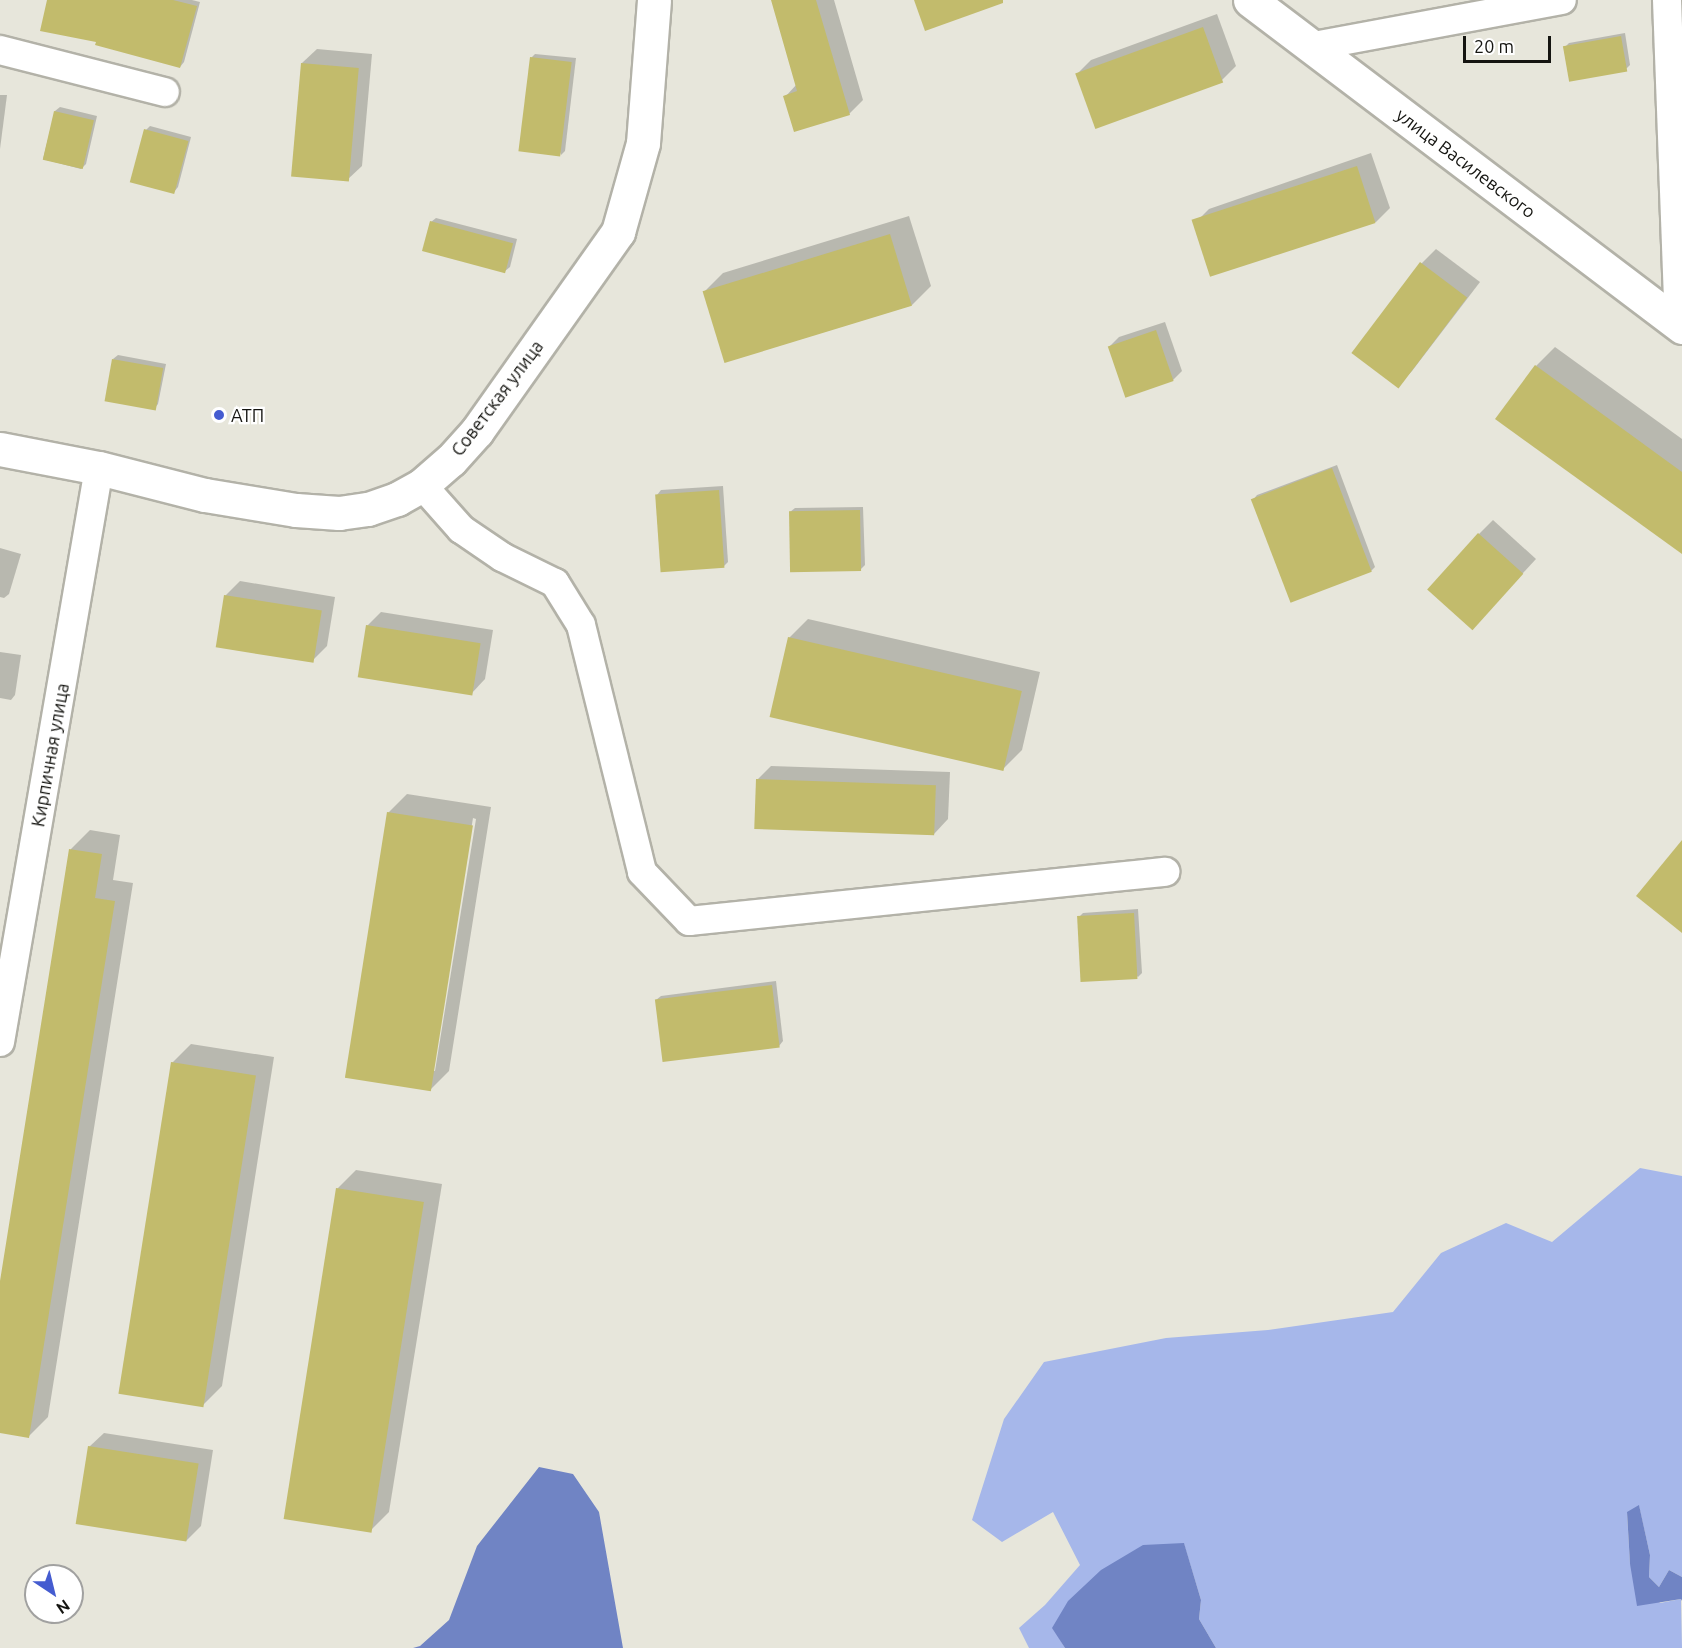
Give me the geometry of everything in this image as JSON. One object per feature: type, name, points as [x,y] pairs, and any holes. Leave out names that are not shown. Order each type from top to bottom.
[{"type":"street","name":"Советская улица","points":[[0,449],[99,468],[205,495],[296,510],[339,513],[368,509],[397,499],[422,485],[451,460],[477,431],[618,232],[643,143],[654,0]]},
{"type":"street","name":"улица Василевского","points":[[1250,0],[1314,46],[1680,326]]},
{"type":"street","points":[[1314,46],[1562,0]]},
{"type":"street","points":[[1667,0],[1680,326]]},
{"type":"street","points":[[0,50],[165,92]]},
{"type":"street","name":"Кирпичная улица","points":[[0,1042],[99,468]]},
{"type":"street","points":[[422,485],[461,529],[502,557],[555,583],[581,625],[642,872],[689,921],[1165,872]]},
{"type":"shaded area","points":[[1640,1168],[1682,1176],[1682,1577],[1669,1570],[1659,1587],[1649,1577],[1650,1555],[1639,1506],[1627,1513],[1630,1564],[1660,1603],[1681,1599],[1682,1648],[1216,1648],[1199,1619],[1201,1600],[1184,1544],[1053,1628],[1065,1648],[1029,1648],[1019,1628],[1045,1605],[1080,1565],[1053,1512],[1002,1542],[972,1520],[1004,1419],[1044,1362],[1166,1338],[1268,1330],[1393,1312],[1441,1253],[1506,1223],[1552,1242]]},
{"type":"shaded area","points":[[539,1467],[573,1474],[599,1512],[623,1648],[413,1648],[420,1646],[449,1620],[477,1546]]},
{"type":"shaded area","points":[[1639,1505],[1650,1555],[1649,1577],[1659,1587],[1669,1570],[1682,1577],[1682,1601],[1681,1599],[1637,1606],[1630,1564],[1627,1512]]},
{"type":"shaded area","points":[[1184,1543],[1201,1600],[1199,1619],[1216,1648],[1065,1648],[1052,1628],[1068,1601],[1101,1570],[1143,1545]]},
{"type":"building","points":[[47,0],[173,0],[197,6],[180,68],[95,45],[96,42],[40,31]]},
{"type":"building","points":[[771,0],[816,0],[850,115],[794,132],[783,96],[797,91]]},
{"type":"building","points":[[914,0],[1003,0],[1003,3],[925,31]]},
{"type":"building","points":[[1203,27],[1223,82],[1095,129],[1075,74]]},
{"type":"building","points":[[1621,36],[1627,71],[1569,82],[1563,46]]},
{"type":"building","points":[[530,57],[572,62],[560,156],[518,151]]},
{"type":"building","points":[[301,63],[359,68],[349,182],[291,177]]},
{"type":"building","points":[[54,111],[94,120],[83,169],[43,160]]},
{"type":"building","points":[[144,129],[188,141],[174,194],[130,182]]},
{"type":"building","points":[[1357,166],[1376,223],[1210,277],[1192,220]]},
{"type":"building","points":[[430,221],[513,243],[505,273],[422,251]]},
{"type":"building","points":[[890,234],[912,306],[724,363],[703,291]]},
{"type":"building","points":[[1420,262],[1467,298],[1399,389],[1351,353]]},
{"type":"building","points":[[1156,330],[1174,381],[1125,398],[1108,347]]},
{"type":"building","points":[[112,359],[163,368],[156,410],[105,401]]},
{"type":"building","points":[[1535,365],[1682,472],[1682,554],[1495,419]]},
{"type":"building","points":[[1332,468],[1372,572],[1291,603],[1251,499]]},
{"type":"building","points":[[719,490],[724,568],[661,572],[655,494]]},
{"type":"building","points":[[860,510],[861,571],[790,572],[789,511]]},
{"type":"building","points":[[1478,533],[1523,574],[1472,630],[1427,589]]},
{"type":"building","points":[[224,595],[322,610],[313,663],[216,647]]},
{"type":"building","points":[[366,625],[481,643],[472,695],[358,677]]},
{"type":"building","points":[[788,637],[1022,691],[1003,771],[770,717]]},
{"type":"building","points":[[756,779],[936,785],[934,835],[754,829]]},
{"type":"building","points":[[387,812],[473,826],[431,1091],[345,1078]]},
{"type":"building","points":[[1682,840],[1682,933],[1636,896]]},
{"type":"building","points":[[69,849],[102,854],[95,898],[115,901],[29,1438],[0,1433],[0,1281]]},
{"type":"building","points":[[1134,913],[1137,979],[1081,982],[1077,916]]},
{"type":"building","points":[[772,985],[780,1048],[663,1062],[655,999]]},
{"type":"building","points":[[171,1062],[256,1075],[203,1407],[118,1394]]},
{"type":"building","points":[[336,1188],[424,1202],[371,1533],[284,1519]]},
{"type":"building","points":[[88,1446],[199,1464],[186,1542],[76,1524]]},
{"type":"place","name":"АТП","points":[[219,415]]}]
